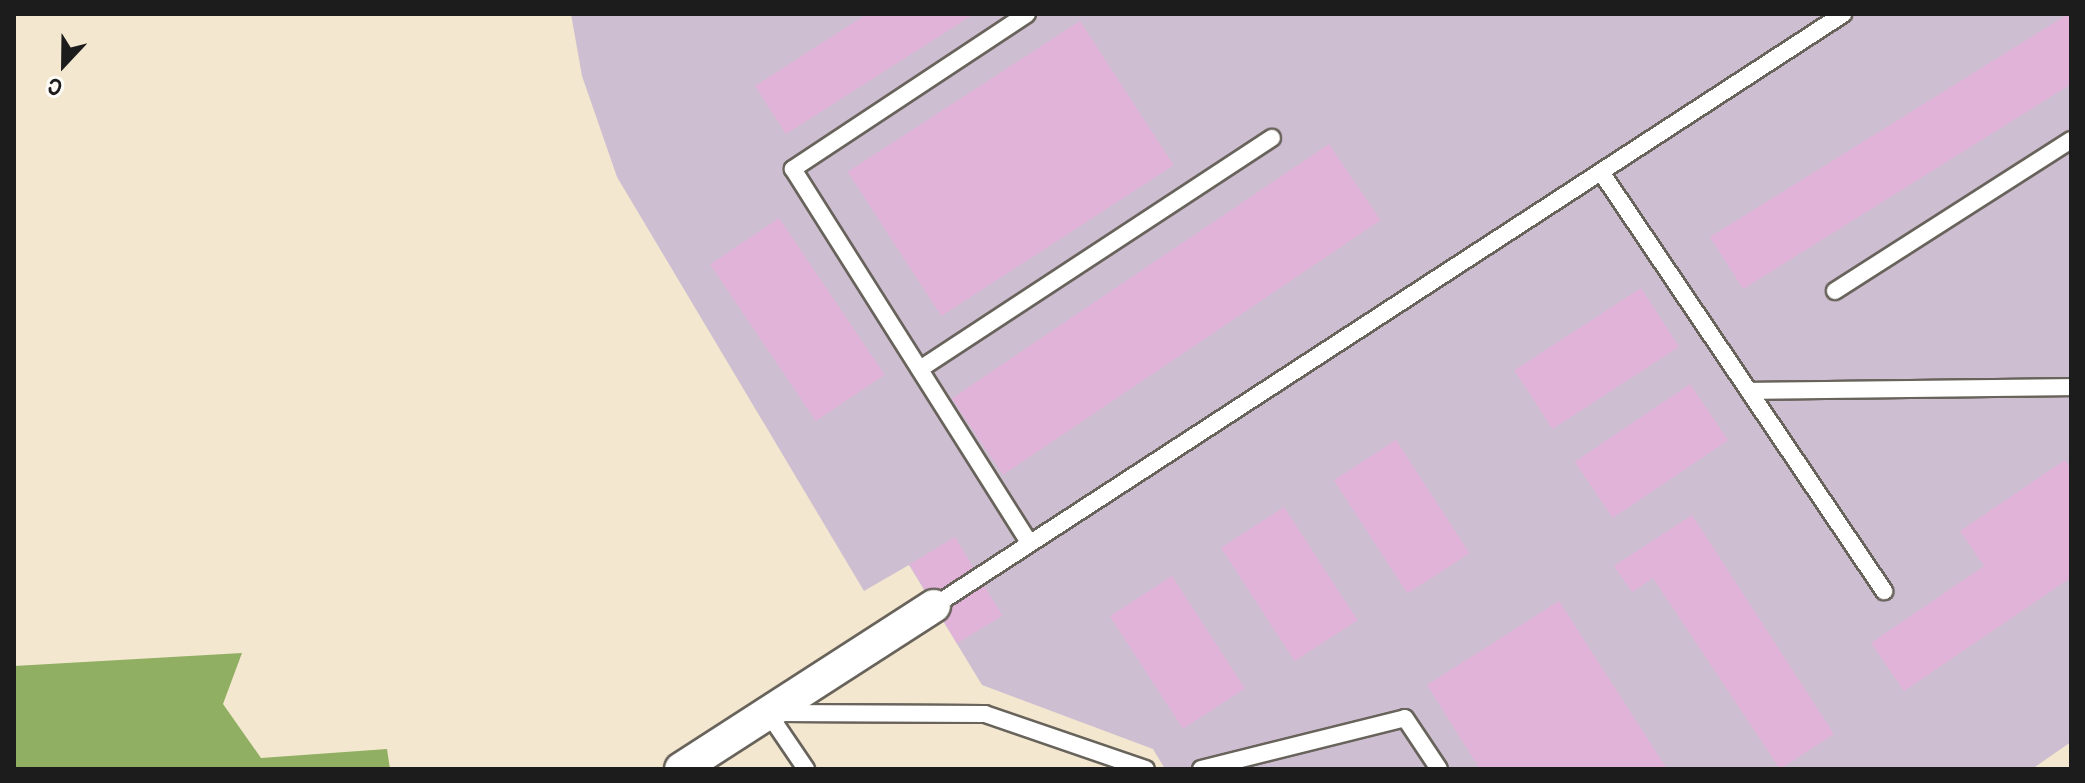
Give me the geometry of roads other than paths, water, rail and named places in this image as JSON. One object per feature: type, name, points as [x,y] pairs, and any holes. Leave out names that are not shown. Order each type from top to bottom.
[{"type":"street","points":[[681,769],[934,606]]},
{"type":"lane","points":[[1027,14],[793,169],[1029,543]]},
{"type":"lane","points":[[934,606],[1843,14]]},
{"type":"lane","points":[[920,369],[1272,138]]},
{"type":"lane","points":[[1835,291],[2071,140]]},
{"type":"lane","points":[[1601,172],[1884,591]]},
{"type":"lane","points":[[1749,391],[2071,387]]},
{"type":"lane","points":[[768,713],[806,769]]},
{"type":"lane","points":[[768,713],[985,714],[1146,769]]},
{"type":"lane","points":[[1201,769],[1405,718],[1439,769]]}]
